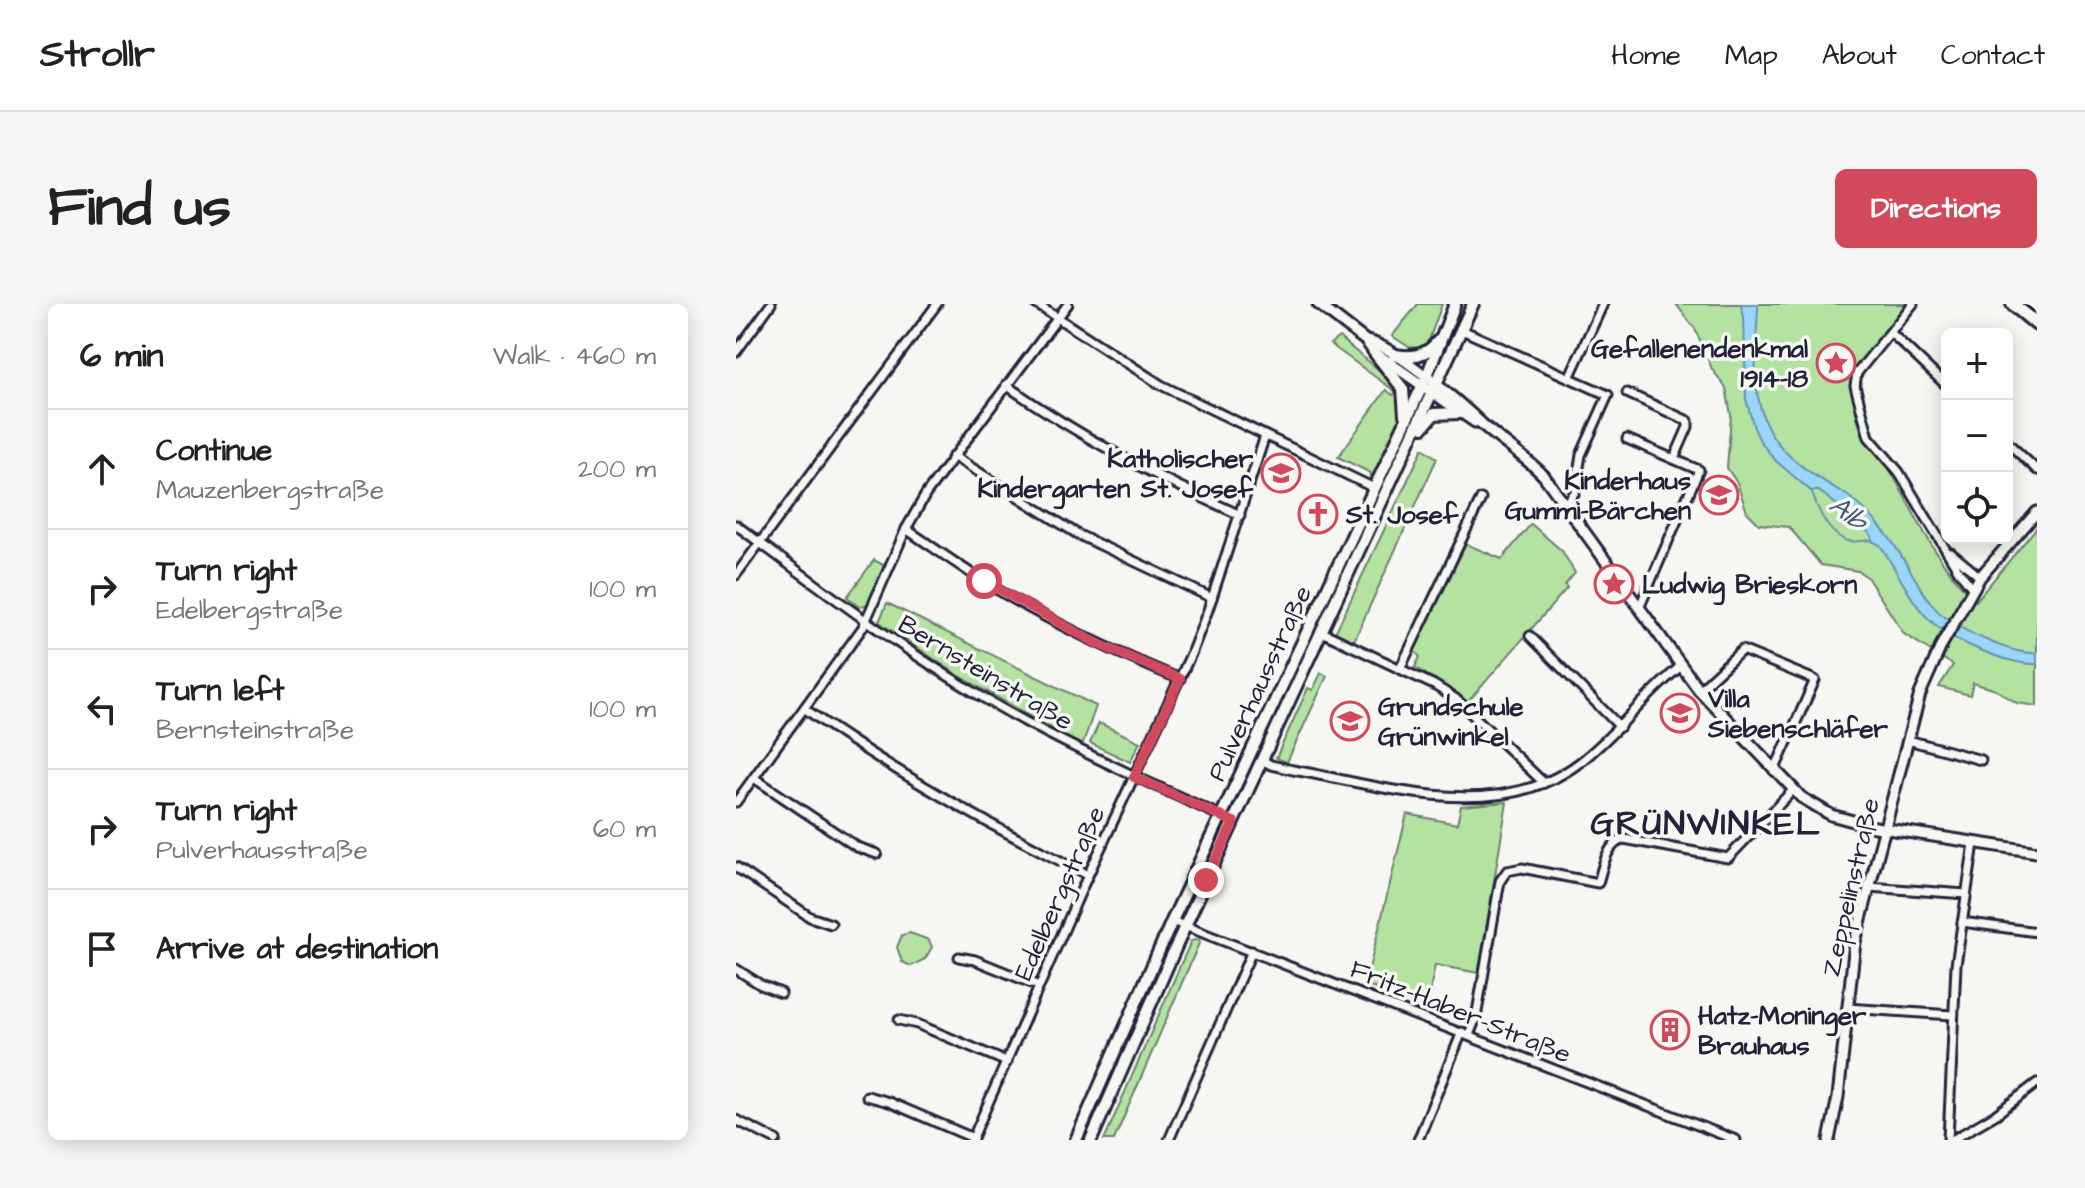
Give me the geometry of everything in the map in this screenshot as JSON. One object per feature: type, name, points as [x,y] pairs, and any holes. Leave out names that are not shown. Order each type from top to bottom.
[{"type":"main road","points":[[1394,355],[1414,356],[1432,348],[1455,304]]},
{"type":"main road","name":"Pulverhausstraße","points":[[1091,1140],[1185,926],[1473,304]]},
{"type":"main road","points":[[2013,304],[2037,324]]},
{"type":"main road","name":"Pulverhausstraße","points":[[1076,1140],[1172,921],[1424,382],[1450,318]]},
{"type":"main road","points":[[1374,352],[1403,389],[1406,409],[1404,423]]},
{"type":"main road","points":[[1401,463],[1431,416],[1440,412],[1459,413]]},
{"type":"street","points":[[736,352],[771,304]]},
{"type":"street","points":[[736,575],[937,304]]},
{"type":"street","points":[[1036,304],[1161,385],[1374,488]]},
{"type":"street","points":[[736,802],[866,621],[906,529],[926,494],[1068,304]]},
{"type":"street","points":[[1318,304],[1366,341],[1374,352],[1424,382],[1527,458],[1566,504],[1699,690],[1793,790],[1831,815],[1884,829],[2037,852]]},
{"type":"street","points":[[1569,378],[1603,304]]},
{"type":"street","points":[[1913,304],[1855,376],[1855,386],[1869,437],[1899,472],[1973,589]]},
{"type":"street","points":[[1462,330],[1608,395],[1581,455],[1575,492],[1566,504]]},
{"type":"street","points":[[1891,333],[1941,380]]},
{"type":"street","points":[[1366,341],[1376,342],[1424,382]]},
{"type":"street","points":[[1006,385],[1109,452],[1174,486],[1240,515]]},
{"type":"street","points":[[1435,390],[1459,413],[1482,424]]},
{"type":"street","points":[[1627,393],[1688,421],[1674,459]]},
{"type":"street","name":"Edelbergstraße","points":[[972,1139],[1088,875],[1180,679],[1212,598],[1265,436]]},
{"type":"street","points":[[1627,439],[1699,470],[1640,606]]},
{"type":"street","points":[[2013,448],[2037,470]]},
{"type":"street","points":[[953,456],[1079,535],[1212,598]]},
{"type":"street","points":[[1400,669],[1481,499]]},
{"type":"street","name":"Zeppelinstraße","points":[[1829,1140],[1838,1097],[1855,942],[1925,681],[1980,577],[2037,512]]},
{"type":"street","name":"Bernsteinstraße","points":[[736,525],[866,621],[988,700],[1134,777],[1234,822]]},
{"type":"street","points":[[906,529],[1000,591],[1119,654],[1180,679]]},
{"type":"street","points":[[1948,550],[1980,577]]},
{"type":"street","points":[[1322,632],[1456,699],[1544,783]]},
{"type":"street","points":[[1530,636],[1620,727]]},
{"type":"street","points":[[1699,690],[1742,650],[1815,680],[1774,771]]},
{"type":"street","points":[[1262,760],[1293,770],[1462,798],[1493,797],[1544,783],[1578,764],[1681,666]]},
{"type":"street","points":[[805,709],[930,791],[1009,836],[1088,875]]},
{"type":"street","points":[[1908,740],[1981,760]]},
{"type":"street","points":[[754,778],[857,847],[877,854]]},
{"type":"street","points":[[1418,1140],[1465,1034],[1476,1018],[1500,881],[1507,871],[1522,868],[1598,883],[1610,848],[1624,839],[1728,858],[1793,790]]},
{"type":"street","points":[[1974,843],[1952,1015],[1950,1140],[1995,1115],[2037,1083]]},
{"type":"street","points":[[736,867],[810,917],[831,924]]},
{"type":"street","points":[[1868,887],[1966,894]]},
{"type":"street","name":"Fritz-Haber-Straße","points":[[1172,921],[1736,1140]]},
{"type":"street","points":[[1962,922],[2037,932]]},
{"type":"street","points":[[1169,1140],[1252,951]]},
{"type":"street","points":[[959,957],[975,960],[1039,986]]},
{"type":"street","points":[[736,969],[781,993]]},
{"type":"street","points":[[1847,1008],[1952,1015]]},
{"type":"street","points":[[899,1020],[917,1024],[1007,1062]]},
{"type":"street","points":[[867,1096],[889,1102],[972,1139]]},
{"type":"street","points":[[736,1120],[776,1140]]},
{"type":"green space","points":[[1418,304],[1442,304],[1429,340],[1422,348],[1409,347],[1392,336]]},
{"type":"green space","points":[[1676,304],[1909,304],[1853,374],[1853,395],[1862,433],[1888,467],[1938,555],[1976,601],[2037,527],[2037,706],[2017,703],[1996,690],[1973,683],[1970,695],[1939,687],[1953,665],[1904,634],[1867,577],[1858,571],[1821,565],[1789,527],[1759,524],[1747,512],[1737,483],[1727,468],[1731,415],[1726,388],[1712,369],[1695,329]]},
{"type":"green space","points":[[1339,337],[1383,374],[1399,396],[1399,424],[1377,473],[1370,478],[1371,473],[1338,457],[1386,390],[1393,395],[1396,392],[1330,344]]},
{"type":"green space","points":[[1422,400],[1238,803],[1233,800]]},
{"type":"green space","points":[[1423,448],[1437,458],[1354,641],[1335,633]]},
{"type":"green space","points":[[1531,524],[1562,551],[1575,573],[1565,585],[1567,588],[1468,702],[1415,667],[1420,657],[1414,651],[1466,544],[1502,559]]},
{"type":"green space","points":[[874,560],[885,566],[868,604],[859,607],[847,597]]},
{"type":"green space","points":[[887,603],[1096,706],[1082,746],[958,675],[879,622]]},
{"type":"green space","points":[[1321,673],[1327,676],[1287,762],[1276,758],[1308,688],[1313,690]]},
{"type":"green space","points":[[1099,723],[1140,742],[1130,762],[1090,743]]},
{"type":"green space","points":[[1507,802],[1479,973],[1435,965],[1427,1007],[1365,985],[1407,814],[1457,824],[1461,806]]},
{"type":"green space","points":[[910,933],[929,940],[932,947],[925,959],[911,966],[902,962],[897,947],[902,935]]},
{"type":"green space","points":[[1168,939],[1173,942],[1087,1140],[1081,1140]]},
{"type":"green space","points":[[1191,941],[1200,941],[1114,1140],[1104,1140]]},
{"type":"water","name":"Alb","points":[[1741,304],[1758,304],[1756,384],[1763,416],[1784,451],[1804,468],[1853,499],[1871,517],[1890,539],[1927,598],[1942,615],[1988,641],[2014,650],[2037,653],[2037,664],[2012,661],[1982,651],[1954,638],[1933,623],[1911,597],[1880,545],[1872,541],[1872,536],[1860,523],[1819,491],[1811,491],[1776,461],[1760,441],[1746,399]]},
{"type":"waterway","name":"Alb","points":[[1811,490],[1823,518],[1838,536],[1851,541],[1872,540]]},
{"type":"tram line","points":[[2023,304],[2037,315]]},
{"type":"place","name":"Gefallenendenkmal 1914–18","points":[[1836,363]]},
{"type":"place","name":"Katholischer Kindergarten St. Josef","points":[[1281,473]]},
{"type":"place","name":"Kinderhaus Gummi-Bärchen","points":[[1719,495]]},
{"type":"place","name":"St. Josef","points":[[1318,514]]},
{"type":"place","name":"Ludwig Brieskorn","points":[[1614,584]]},
{"type":"place","name":"Villa Siebenschläfer","points":[[1680,713]]},
{"type":"place","name":"Grundschule Grünwinkel","points":[[1350,721]]},
{"type":"place","name":"Hatz-Moninger Brauhaus","points":[[1670,1030]]},
{"type":"district","name":"GRÜNWINKEL","points":[[1706,822]]},
{"type":"route","points":[[984,581],[1096,643],[1180,679],[1134,777],[1234,822],[1206,880]]}]
